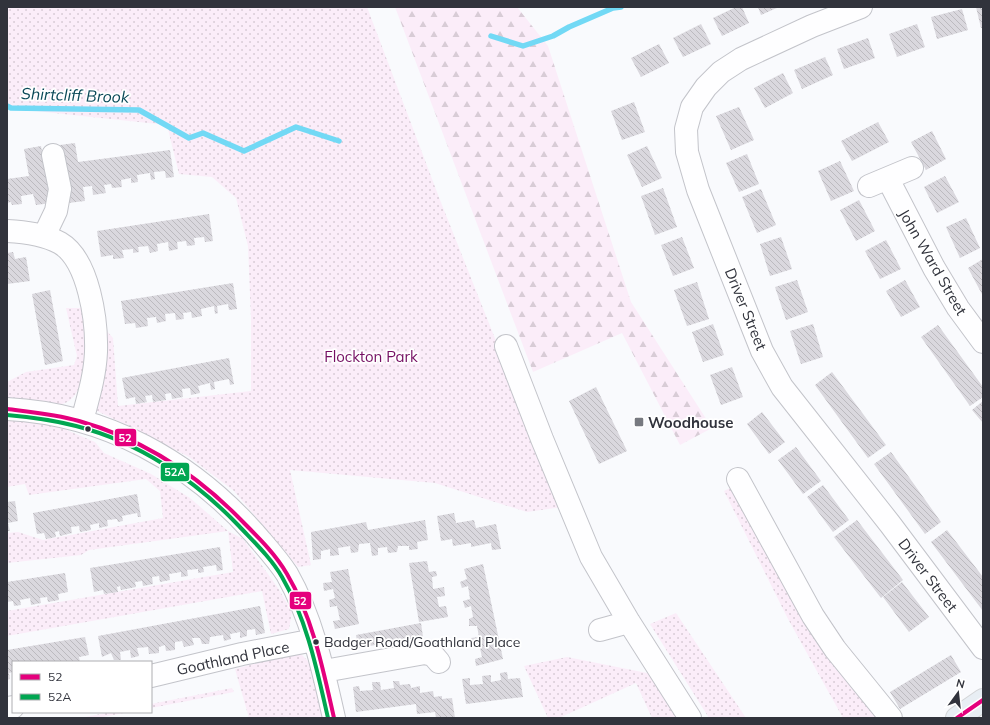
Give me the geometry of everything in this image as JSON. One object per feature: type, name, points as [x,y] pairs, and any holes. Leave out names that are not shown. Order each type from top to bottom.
[{"type":"main road","points":[[957,718],[983,700]]},
{"type":"street","name":"Driver Street","points":[[861,7],[805,29],[741,59],[720,72],[706,87],[692,107],[686,129],[687,152],[698,190],[762,351],[782,387],[890,524],[983,648]]},
{"type":"street","points":[[44,236],[56,210],[60,190],[53,155]]},
{"type":"street","name":"John Ward Street","points":[[912,168],[879,182],[958,308],[983,342]]},
{"type":"street","points":[[7,231],[44,236],[61,244],[71,252],[80,265],[89,292],[95,328],[96,352],[91,388],[82,421]]},
{"type":"street","points":[[506,346],[542,439],[591,557],[629,622],[690,718]]},
{"type":"street","points":[[7,409],[28,410],[82,421],[117,433],[153,451],[182,468],[206,486],[247,525],[286,573],[302,604],[314,640],[324,671],[334,718]]},
{"type":"street","points":[[738,478],[813,616],[835,649],[891,718]]},
{"type":"street","points":[[600,630],[629,622]]},
{"type":"street","name":"Goathland Place","points":[[152,676],[242,654],[314,640]]},
{"type":"street","points":[[324,671],[425,653],[433,655],[439,662]]},
{"type":"green space","name":"Flockton Park","points":[[7,7],[367,7],[440,200],[562,507],[527,512],[435,483],[290,470],[311,565],[298,567],[234,491],[189,457],[97,411],[96,404],[105,329],[113,338],[118,406],[251,391],[251,318],[248,246],[236,198],[212,177],[179,174],[167,125],[7,108]]},
{"type":"green space","points":[[395,7],[517,7],[548,46],[631,302],[712,428],[680,445],[622,333],[533,372]]},
{"type":"green space","points":[[66,308],[86,308],[86,347],[83,377],[72,399],[62,404],[54,404],[37,400],[7,398],[7,382],[26,372],[74,365],[77,356]]},
{"type":"green space","points":[[7,419],[22,419],[62,428],[95,442],[104,453],[151,474],[190,498],[228,531],[89,550],[81,555],[7,563],[7,533],[18,532],[43,540],[163,518],[160,491],[146,479],[29,495],[25,484],[7,487]]},
{"type":"green space","points":[[734,486],[879,718],[843,718],[788,619],[724,491]]},
{"type":"green space","points":[[228,531],[243,539],[278,588],[292,612],[289,629],[271,634],[262,591],[7,636],[7,611],[233,572]]},
{"type":"green space","points":[[676,613],[746,718],[709,718],[650,624]]},
{"type":"green space","points":[[287,655],[302,655],[311,664],[322,718],[249,718],[235,669]]},
{"type":"green space","points":[[567,657],[652,674],[677,718],[652,718],[636,683],[559,718],[548,718],[524,666]]},
{"type":"green space","points":[[232,688],[234,692],[152,708],[152,704]]},
{"type":"green space","points":[[106,713],[124,713],[98,718],[80,718]]},
{"type":"building","points":[[736,7],[742,7],[749,23],[722,36],[713,18]]},
{"type":"building","points":[[758,7],[779,7],[761,15]]},
{"type":"building","points":[[976,7],[983,7],[983,28],[981,28]]},
{"type":"building","points":[[962,9],[968,30],[937,39],[931,17]]},
{"type":"building","points":[[701,24],[711,44],[683,57],[673,38]]},
{"type":"building","points":[[917,24],[925,47],[897,57],[889,34]]},
{"type":"building","points":[[868,38],[875,58],[844,69],[837,49]]},
{"type":"building","points":[[659,44],[669,63],[641,77],[631,58]]},
{"type":"building","points":[[825,57],[833,75],[802,89],[794,70]]},
{"type":"building","points":[[783,73],[793,93],[765,108],[754,88]]},
{"type":"building","points":[[634,102],[645,132],[622,140],[611,111]]},
{"type":"building","points":[[739,107],[754,140],[731,150],[716,116]]},
{"type":"building","points":[[878,122],[889,142],[852,161],[841,141]]},
{"type":"building","points":[[932,131],[946,159],[926,170],[911,142]]},
{"type":"building","points":[[75,143],[78,162],[170,150],[174,177],[166,178],[165,171],[154,172],[155,179],[151,180],[150,173],[137,175],[138,182],[131,183],[131,178],[121,180],[122,187],[112,188],[111,184],[104,185],[106,193],[93,195],[92,186],[83,187],[85,201],[68,203],[60,145]]},
{"type":"building","points":[[41,146],[51,203],[36,205],[33,194],[21,196],[22,204],[12,205],[11,202],[7,203],[7,179],[29,176],[24,149]]},
{"type":"building","points":[[647,146],[662,178],[642,187],[627,155]]},
{"type":"building","points":[[747,154],[759,184],[739,192],[726,163]]},
{"type":"building","points":[[840,161],[854,191],[831,201],[818,171]]},
{"type":"building","points":[[945,176],[959,202],[937,213],[924,187]]},
{"type":"building","points":[[663,188],[677,227],[655,235],[641,196]]},
{"type":"building","points":[[761,189],[776,225],[757,233],[742,197]]},
{"type":"building","points":[[859,200],[875,231],[856,241],[840,210]]},
{"type":"building","points":[[209,214],[213,241],[205,242],[204,237],[194,238],[195,245],[187,246],[186,241],[177,242],[178,249],[169,251],[168,242],[157,244],[158,251],[150,253],[148,246],[138,247],[139,252],[133,253],[133,249],[122,250],[124,258],[113,259],[113,255],[101,257],[97,231]]},
{"type":"building","points":[[966,218],[980,248],[960,258],[946,227]]},
{"type":"building","points":[[682,237],[694,268],[673,276],[661,245]]},
{"type":"building","points":[[781,237],[792,269],[770,276],[760,244]]},
{"type":"building","points":[[886,240],[901,269],[880,279],[865,251]]},
{"type":"building","points":[[13,252],[15,259],[26,257],[30,281],[7,284],[7,253]]},
{"type":"building","points":[[983,259],[983,296],[968,268]]},
{"type":"building","points":[[797,280],[808,312],[786,320],[775,287]]},
{"type":"building","points":[[905,280],[920,307],[901,317],[886,291]]},
{"type":"building","points":[[697,282],[709,319],[687,326],[674,290]]},
{"type":"building","points":[[233,283],[237,309],[229,310],[228,304],[217,306],[218,313],[215,314],[214,306],[201,309],[202,316],[192,318],[191,312],[183,313],[184,319],[176,320],[175,313],[165,314],[166,321],[157,323],[156,317],[147,318],[148,326],[136,328],[135,323],[125,324],[121,301]]},
{"type":"building","points":[[50,290],[63,361],[45,365],[32,294]]},
{"type":"building","points":[[713,324],[724,355],[703,362],[692,332]]},
{"type":"building","points":[[813,324],[823,357],[801,364],[790,331]]},
{"type":"building","points":[[938,325],[983,387],[983,397],[970,406],[921,337]]},
{"type":"building","points":[[229,358],[234,384],[230,385],[229,379],[214,382],[215,389],[211,390],[210,383],[198,386],[200,393],[191,395],[190,388],[182,389],[183,397],[172,399],[171,393],[165,394],[166,400],[153,402],[152,395],[145,396],[147,402],[136,404],[135,397],[126,399],[122,378]]},
{"type":"building","points":[[732,367],[743,397],[721,405],[710,375]]},
{"type":"building","points":[[832,372],[886,445],[868,458],[815,385]]},
{"type":"building","points":[[596,387],[627,451],[599,464],[569,401]]},
{"type":"building","points":[[983,401],[983,423],[972,410]]},
{"type":"building","points":[[762,412],[785,442],[769,454],[747,424]]},
{"type":"building","points":[[796,447],[821,481],[803,494],[778,460]]},
{"type":"building","points":[[891,452],[941,522],[925,534],[874,464]]},
{"type":"building","points":[[823,485],[849,520],[833,532],[807,497]]},
{"type":"building","points":[[137,494],[141,517],[138,517],[137,513],[122,516],[123,521],[118,522],[117,519],[107,520],[108,526],[99,528],[99,523],[90,525],[91,530],[80,532],[79,526],[71,527],[72,533],[60,536],[59,531],[55,532],[56,537],[46,539],[44,533],[37,534],[33,513]]},
{"type":"building","points":[[15,501],[18,521],[8,523],[10,531],[7,531],[7,502]]},
{"type":"building","points":[[454,513],[456,523],[474,520],[476,528],[496,524],[501,549],[492,550],[491,543],[471,547],[471,543],[453,546],[452,539],[441,541],[437,516]]},
{"type":"building","points":[[425,520],[428,540],[417,542],[418,549],[409,550],[409,546],[398,546],[397,552],[388,553],[387,547],[378,548],[378,555],[372,556],[370,543],[359,544],[358,552],[351,553],[350,546],[338,548],[339,555],[330,556],[330,549],[321,551],[321,559],[313,560],[311,532],[366,522],[368,530]]},
{"type":"building","points":[[857,520],[903,580],[881,598],[834,537]]},
{"type":"building","points":[[947,530],[983,577],[983,611],[931,542]]},
{"type":"building","points":[[220,547],[223,570],[217,571],[216,565],[203,567],[204,572],[198,573],[198,569],[187,570],[188,576],[181,577],[181,572],[169,574],[170,580],[160,582],[159,576],[152,577],[153,584],[143,586],[142,581],[135,582],[136,587],[121,590],[120,586],[117,587],[118,592],[104,594],[103,590],[94,592],[90,568]]},
{"type":"building","points":[[427,561],[429,572],[436,571],[437,576],[432,577],[433,589],[444,587],[445,596],[437,597],[439,607],[446,606],[448,617],[419,622],[409,563]]},
{"type":"building","points":[[483,564],[503,659],[476,666],[475,659],[482,657],[479,644],[473,647],[471,638],[479,637],[477,626],[469,626],[469,619],[473,617],[471,606],[465,608],[463,601],[470,599],[468,586],[462,588],[460,582],[467,579],[464,569]]},
{"type":"building","points":[[348,569],[359,624],[335,629],[333,621],[340,620],[337,606],[330,607],[329,600],[335,598],[333,589],[324,591],[323,583],[332,582],[330,572]]},
{"type":"building","points":[[65,573],[68,592],[58,594],[59,600],[48,602],[47,597],[40,598],[41,603],[31,605],[30,598],[20,600],[21,605],[14,606],[13,601],[7,602],[7,582]]},
{"type":"building","points":[[902,582],[929,617],[909,632],[883,597]]},
{"type":"building","points":[[260,606],[265,633],[256,635],[255,629],[247,630],[247,636],[240,638],[240,632],[230,634],[231,639],[224,641],[223,635],[210,637],[209,644],[202,644],[200,638],[192,638],[194,645],[184,647],[182,641],[175,642],[175,650],[166,651],[165,645],[159,647],[159,653],[149,654],[148,647],[137,648],[139,656],[131,658],[130,650],[120,652],[121,660],[114,660],[111,653],[102,657],[98,636]]},
{"type":"building","points":[[421,623],[423,637],[358,648],[356,635]]},
{"type":"building","points":[[85,637],[89,655],[79,657],[80,661],[12,661],[12,672],[9,673],[10,679],[7,680],[7,650]]},
{"type":"building","points":[[951,655],[961,672],[900,709],[890,692]]},
{"type":"building","points":[[507,672],[508,679],[520,678],[523,697],[466,704],[462,679],[470,678],[470,685],[483,684],[482,676],[491,675],[491,682],[501,680],[500,673]]},
{"type":"building","points":[[393,681],[399,681],[400,685],[410,684],[411,688],[420,686],[420,693],[433,691],[434,697],[442,696],[442,699],[452,698],[455,718],[436,718],[435,712],[417,714],[416,704],[356,712],[353,687],[359,686],[360,691],[373,690],[372,682],[380,682],[381,690],[394,688]]},
{"type":"waterway","name":"Shirtcliff Brook","points":[[491,36],[523,46],[553,36],[569,27],[613,8],[621,7]]},
{"type":"waterway","name":"Shirtcliff Brook","points":[[7,106],[11,108],[139,110],[189,138],[203,133],[244,151],[296,127],[339,141]]},
{"type":"transit line","name":"52","points":[[7,409],[79,421],[125,438],[169,461],[227,506],[273,554],[283,567],[296,591],[304,608],[316,644],[334,718]]},
{"type":"transit line","name":"52A","points":[[7,415],[42,419],[76,426],[122,442],[144,453],[185,478],[222,509],[268,557],[278,570],[291,593],[305,628],[328,718]]},
{"type":"transit line","name":"52","points":[[957,718],[983,700]]},
{"type":"place","name":"Woodhouse","points":[[639,422]]},
{"type":"place","name":"Badger Road/Goathland Place","points":[[316,642]]}]
